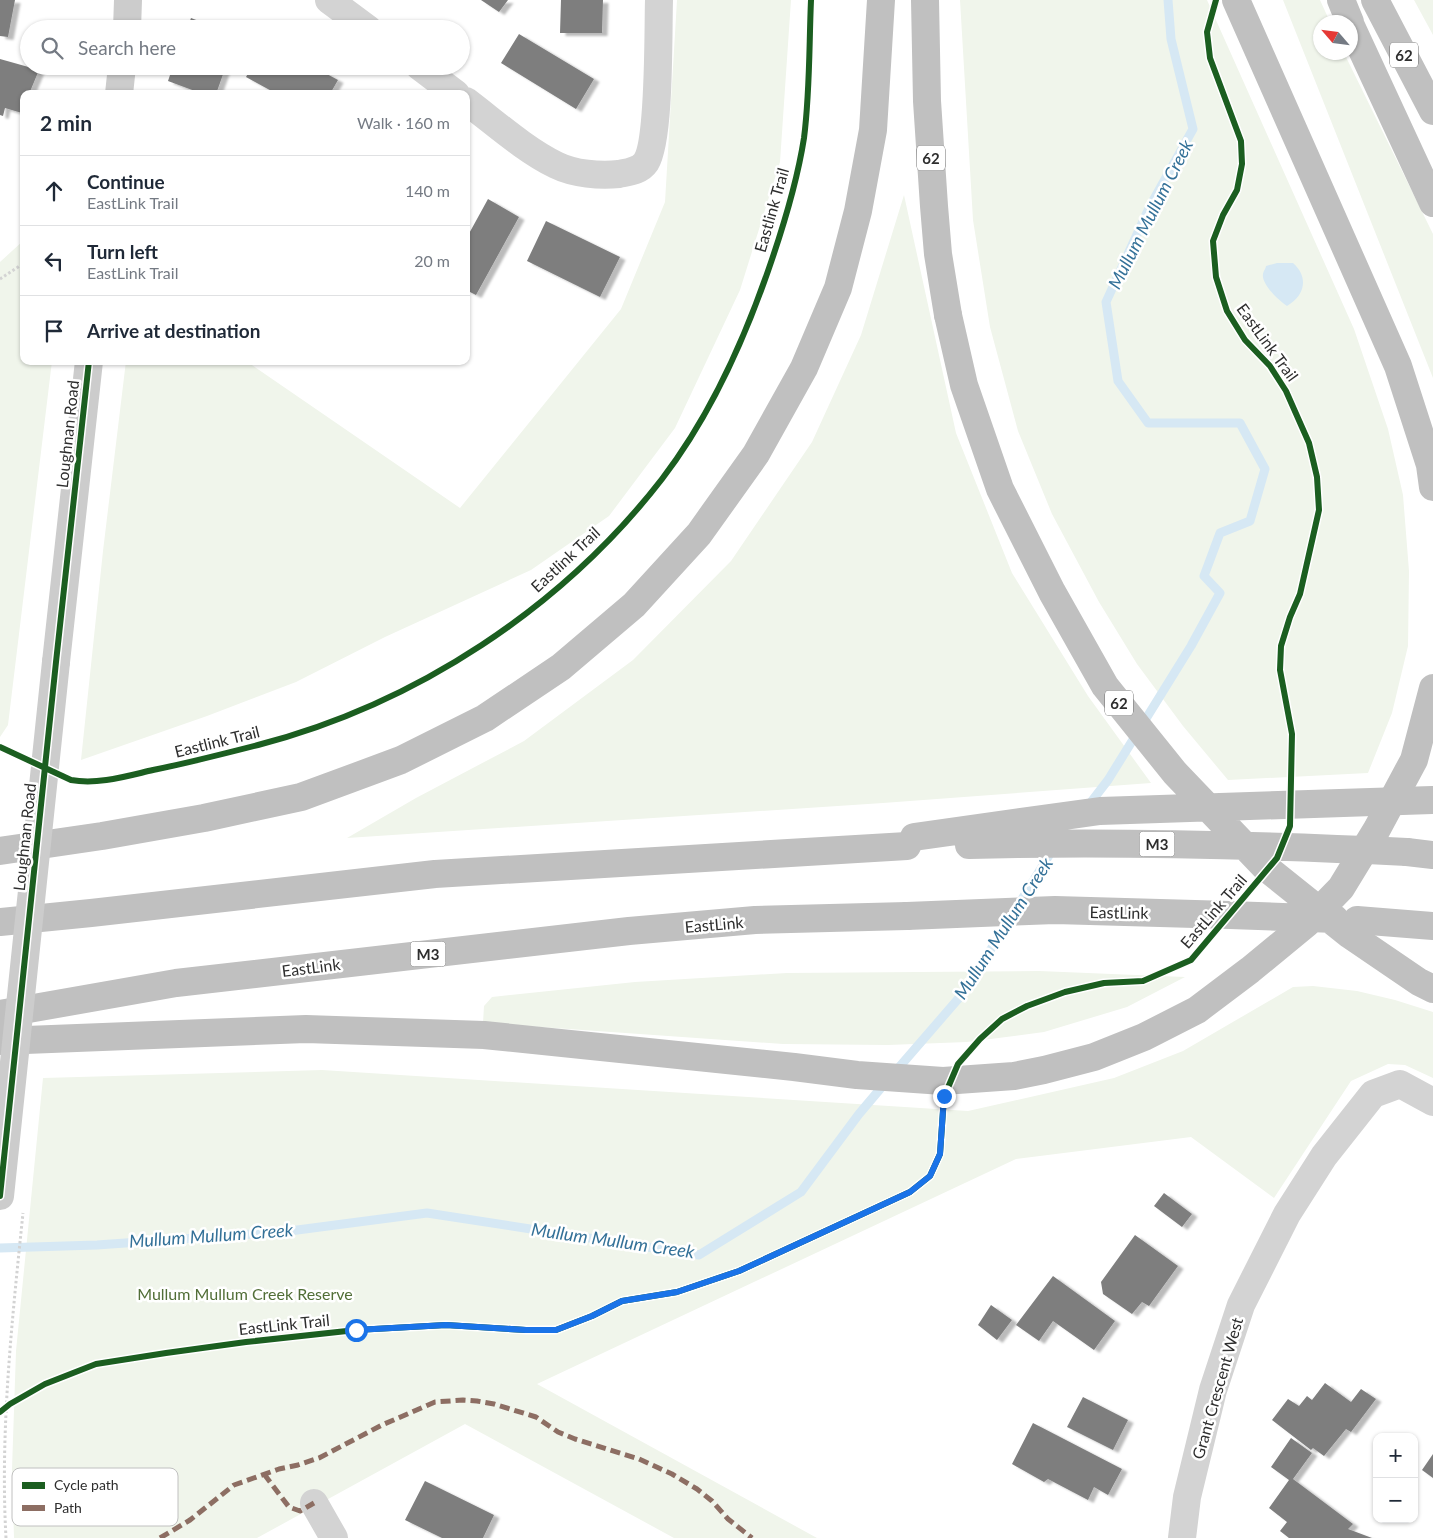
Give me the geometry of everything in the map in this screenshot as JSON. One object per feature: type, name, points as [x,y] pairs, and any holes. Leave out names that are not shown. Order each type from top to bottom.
[{"type":"highway","points":[[0,851],[204,818],[301,797],[400,760],[485,718],[562,667],[634,605],[699,534],[756,454],[804,368],[838,288],[858,211],[873,130],[881,0]]},
{"type":"highway","name":"62","points":[[925,0],[927,101],[934,206],[938,254],[948,315],[964,385],[1000,488],[1052,592],[1105,686],[1175,773],[1265,867],[1350,935],[1419,982],[1433,989]]},
{"type":"highway","points":[[1236,0],[1398,366],[1430,465],[1433,487]]},
{"type":"highway","points":[[1341,0],[1347,15]]},
{"type":"highway","name":"62","points":[[1375,0],[1433,111]]},
{"type":"highway","points":[[1358,40],[1433,203]]},
{"type":"highway","points":[[0,1041],[306,1029],[484,1036],[857,1075],[943,1082],[1014,1076],[1044,1070],[1094,1057],[1144,1038],[1188,1015],[1250,970],[1306,924],[1342,888],[1382,820],[1414,760],[1433,688]]},
{"type":"highway","points":[[910,842],[1100,811],[1433,800]]},
{"type":"highway","name":"M3","points":[[0,922],[435,874],[806,852],[910,842],[1257,846],[1420,854]]},
{"type":"highway","name":"EastLink","points":[[0,1014],[176,983],[629,931],[755,920],[1055,910],[1357,920],[1433,926]]},
{"type":"main road","points":[[127,20],[128,0]]},
{"type":"main road","points":[[119,90],[121,75]]},
{"type":"main road","name":"Loughnan Road","points":[[0,1196],[56,662],[90,365]]},
{"type":"street","points":[[329,0],[356,20]]},
{"type":"street","points":[[470,105],[557,166],[582,173],[614,174],[632,172],[641,167],[646,161],[650,152],[653,133],[659,0]]},
{"type":"street","points":[[430,75],[451,90]]},
{"type":"street","name":"Grant Crescent West","points":[[1182,1538],[1187,1497],[1213,1390],[1241,1305],[1287,1214],[1324,1156],[1373,1094],[1400,1084],[1433,1102]]},
{"type":"street","points":[[314,1503],[334,1538]]},
{"type":"path","points":[[0,279],[20,266]]},
{"type":"path","points":[[0,1412],[17,1400]]},
{"type":"green space","points":[[677,0],[791,0],[780,162],[740,290],[675,428],[609,516],[531,570],[385,637],[296,682],[207,716],[81,760],[103,551],[126,365],[252,365],[460,508],[621,309],[665,202]]},
{"type":"green space","points":[[960,0],[1207,0],[1354,329],[1388,429],[1403,495],[1409,571],[1408,646],[1392,713],[1368,773],[1228,780],[1183,726],[1137,664],[1099,602],[1052,514],[1018,431],[990,327],[973,220]]},
{"type":"green space","points":[[1283,0],[1320,0],[1327,15],[1313,15],[1313,60],[1347,60],[1433,234],[1433,378]]},
{"type":"green space","points":[[1414,0],[1433,0],[1433,35]]},
{"type":"green space","points":[[904,195],[956,433],[1012,573],[1088,696],[1151,783],[883,803],[347,838],[416,798],[524,741],[633,660],[731,561],[812,442],[861,335]]},
{"type":"green space","points":[[20,244],[20,365],[52,365],[8,725],[0,737],[0,262]]},
{"type":"green space","points":[[1039,971],[1185,977],[1127,1007],[1044,1032],[967,1042],[888,1045],[783,1044],[483,1023],[484,1006],[492,997],[635,982],[787,973]]},
{"type":"green space","name":"Mullum Mullum Creek Reserve","points":[[1313,986],[1357,991],[1433,1012],[1433,1078],[1405,1065],[1388,1064],[1351,1081],[1274,1198],[1191,1137],[1016,1159],[537,1384],[817,1538],[674,1538],[465,1424],[257,1538],[14,1538],[14,1526],[178,1526],[178,1468],[12,1468],[16,1351],[43,1078],[322,1070],[968,1111],[1114,1078],[1183,1051],[1293,987]]},
{"type":"water","points":[[1277,263],[1293,263],[1298,268],[1303,280],[1303,286],[1298,297],[1287,306],[1271,292],[1263,278],[1266,266]]},
{"type":"building","points":[[0,0],[15,0],[8,37],[0,36]]},
{"type":"building","points":[[481,0],[508,0],[499,12]]},
{"type":"building","points":[[561,0],[603,0],[602,33],[560,33]]},
{"type":"building","points":[[519,34],[594,79],[576,109],[501,63]]},
{"type":"building","points":[[0,59],[20,65],[20,75],[37,75],[31,90],[20,90],[20,112],[5,108],[3,116],[0,115]]},
{"type":"building","points":[[170,75],[223,75],[217,90],[192,90],[168,81]]},
{"type":"building","points":[[247,75],[329,75],[338,80],[332,90],[270,90],[246,77]]},
{"type":"building","points":[[488,199],[519,217],[476,295],[470,292],[470,232]]},
{"type":"building","points":[[546,221],[620,257],[600,297],[527,261]]},
{"type":"building","points":[[1164,1193],[1192,1214],[1182,1227],[1154,1206]]},
{"type":"building","points":[[1135,1235],[1178,1266],[1149,1306],[1142,1302],[1132,1314],[1103,1294],[1101,1282]]},
{"type":"building","points":[[1053,1276],[1115,1321],[1094,1350],[1053,1321],[1039,1341],[1016,1325]]},
{"type":"building","points":[[991,1305],[1012,1320],[997,1340],[978,1325]]},
{"type":"building","points":[[1325,1383],[1351,1402],[1361,1389],[1376,1399],[1351,1432],[1346,1429],[1324,1456],[1313,1448],[1311,1450],[1272,1420],[1288,1399],[1299,1406],[1307,1396],[1312,1400]]},
{"type":"building","points":[[1083,1397],[1128,1420],[1113,1450],[1067,1427]]},
{"type":"building","points":[[1033,1423],[1122,1469],[1108,1495],[1094,1487],[1088,1500],[1048,1479],[1044,1482],[1012,1464]]},
{"type":"building","points":[[1291,1438],[1312,1453],[1293,1479],[1353,1524],[1348,1529],[1372,1538],[1289,1538],[1280,1531],[1287,1522],[1269,1508],[1289,1480],[1271,1467]]},
{"type":"building","points":[[1433,1454],[1433,1478],[1422,1470]]},
{"type":"building","points":[[425,1481],[494,1515],[483,1538],[442,1538],[405,1520]]},
{"type":"waterway","name":"Mullum Mullum Creek","points":[[1088,806],[1108,780],[1191,646],[1220,593],[1204,576],[1220,533],[1250,521],[1265,469],[1240,423],[1148,423],[1118,381],[1106,302],[1149,208],[1193,129],[1171,39],[1168,0]]},
{"type":"waterway","name":"Mullum Mullum Creek","points":[[895,1072],[965,991],[1053,849]]},
{"type":"waterway","name":"Mullum Mullum Creek","points":[[0,1248],[97,1245],[282,1232],[427,1213],[699,1255],[801,1192],[859,1114],[886,1082]]},
{"type":"marked path","points":[[160,1538],[190,1520],[234,1485],[279,1469],[319,1458],[382,1425],[435,1402],[463,1400],[494,1404],[536,1417],[558,1432],[639,1459],[672,1474],[697,1489],[712,1501],[728,1519],[752,1538]]},
{"type":"marked path","points":[[264,1474],[289,1507],[300,1511],[314,1503]]},
{"type":"cycle path","name":"Eastlink Trail","points":[[0,747],[71,780],[102,781],[258,745],[317,727],[374,704],[429,677],[482,645],[532,609],[579,569],[622,526],[679,456],[710,405],[748,325],[779,238],[801,155],[807,104],[811,0]]},
{"type":"cycle path","name":"EastLink Trail","points":[[0,1412],[10,1404],[45,1384],[96,1364],[246,1342],[356,1330],[446,1325],[556,1330],[592,1316],[622,1301],[677,1292],[739,1271],[910,1192],[930,1176],[940,1154],[944,1097],[958,1064],[980,1039],[1002,1019],[1027,1006],[1065,992],[1104,983],[1143,981],[1191,960],[1277,858],[1290,826],[1292,734],[1280,670],[1281,646],[1300,594],[1319,510],[1317,477],[1309,443],[1286,391],[1270,366],[1245,340],[1227,311],[1216,277],[1213,241],[1223,215],[1237,190],[1242,164],[1241,141],[1210,58],[1207,32],[1216,0]]},
{"type":"cycle path","points":[[0,1196],[89,365]]},
{"type":"route","points":[[356,1330],[446,1325],[556,1330],[592,1316],[622,1301],[677,1292],[739,1271],[910,1192],[930,1176],[940,1154],[944,1096]]}]
